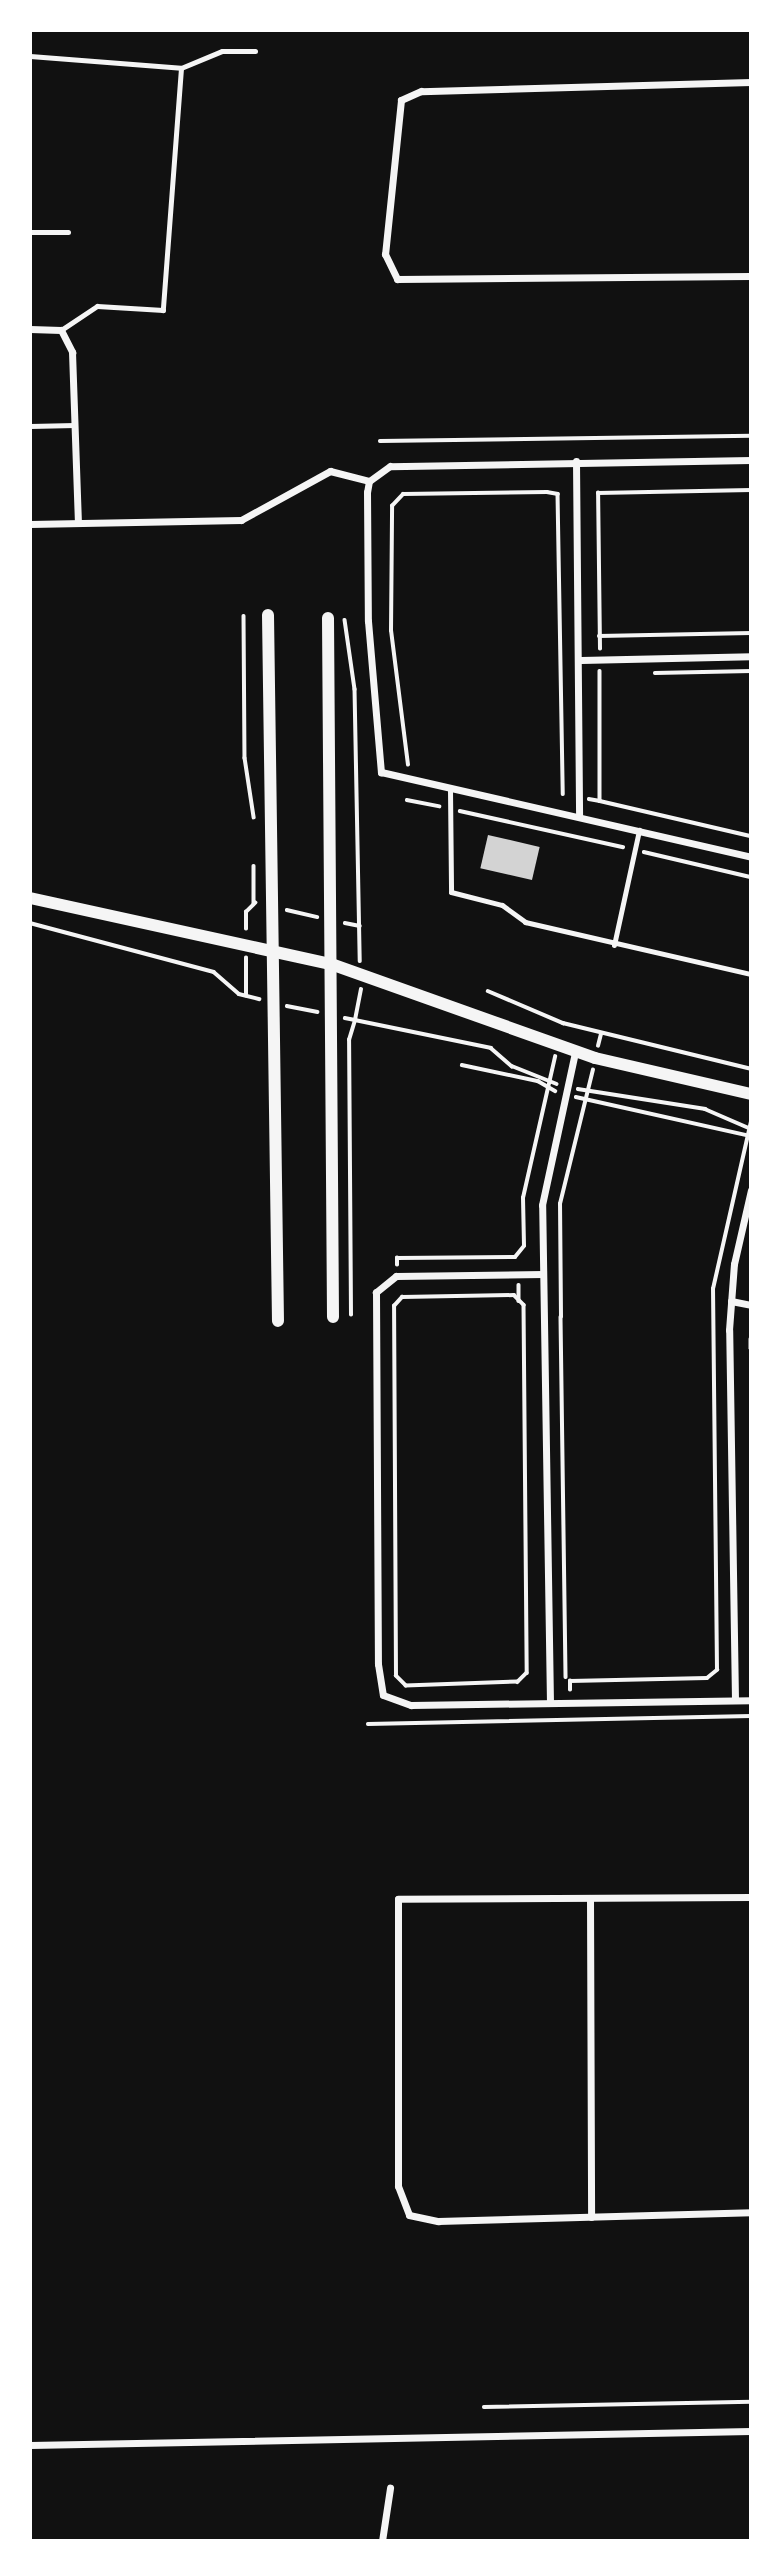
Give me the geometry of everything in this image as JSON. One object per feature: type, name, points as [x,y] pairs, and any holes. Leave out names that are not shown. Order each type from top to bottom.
[{"type":"street","points":[[751,82],[421,91],[401,100],[385,254],[397,279],[751,276]]},
{"type":"street","points":[[30,329],[61,330],[72,352],[78,523]]},
{"type":"street","points":[[30,524],[241,520],[330,471],[369,481],[390,466],[751,460]]},
{"type":"street","points":[[576,461],[581,660],[579,816]]},
{"type":"street","points":[[369,481],[368,621],[381,772],[751,857]]},
{"type":"street","points":[[268,615],[278,1321]]},
{"type":"street","points":[[328,618],[333,1317]]},
{"type":"street","points":[[581,660],[751,656]]},
{"type":"street","points":[[30,898],[331,964],[470,1011],[575,1052],[751,1094]]},
{"type":"street","points":[[550,1703],[542,1205],[575,1052]]},
{"type":"street","points":[[735,1700],[731,1301],[751,1191]]},
{"type":"street","points":[[543,1274],[396,1276],[381,1284],[375,1302],[380,1687],[390,1700],[411,1705],[751,1700]]},
{"type":"street","points":[[731,1301],[751,1305]]},
{"type":"street","points":[[751,1897],[398,1899],[398,2186],[409,2216],[438,2221],[751,2212]]},
{"type":"street","points":[[590,1898],[592,2217]]},
{"type":"street","points":[[30,2445],[751,2431]]},
{"type":"street","points":[[382,2541],[390,2488]]},
{"type":"lane","points":[[30,56],[181,68],[222,51],[255,51]]},
{"type":"lane","points":[[61,330],[97,306],[163,310],[181,68]]},
{"type":"lane","points":[[30,232],[68,232]]},
{"type":"lane","points":[[30,426],[75,425]]},
{"type":"lane","points":[[450,790],[451,892],[502,905],[525,922],[751,974]]},
{"type":"lane","points":[[614,944],[639,830]]},
{"type":"path","points":[[380,441],[751,436]]},
{"type":"path","points":[[413,771],[402,759],[391,631],[392,506],[404,494],[548,492],[558,494],[563,794],[557,798]]},
{"type":"path","points":[[244,617],[245,758],[254,830]]},
{"type":"path","points":[[345,618],[355,689],[360,926]]},
{"type":"path","points":[[599,636],[751,633]]},
{"type":"path","points":[[641,673],[751,671]]},
{"type":"path","points":[[600,674],[614,674]]},
{"type":"path","points":[[407,800],[751,877]]},
{"type":"path","points":[[254,854],[254,903]]},
{"type":"path","points":[[30,923],[214,972],[246,996]]},
{"type":"path","points":[[488,991],[563,1023],[751,1069]]},
{"type":"path","points":[[351,1315],[349,1040],[355,1020],[491,1048],[512,1066],[586,1099],[750,1135]]},
{"type":"path","points":[[462,1065],[547,1088],[705,1109],[751,1126],[713,1289],[717,1670],[707,1678],[570,1681],[571,1720]]},
{"type":"path","points":[[402,1297],[396,1276],[397,1258],[514,1257],[524,1246],[523,1198],[547,1088]]},
{"type":"path","points":[[566,1677],[560,1204],[586,1099]]},
{"type":"path","points":[[514,1295],[524,1305],[527,1673],[518,1682],[406,1686],[396,1676],[394,1306],[402,1297],[514,1295]]},
{"type":"path","points":[[524,1320],[561,1317]]},
{"type":"path","points":[[751,1339],[751,1348]]},
{"type":"path","points":[[368,1724],[751,1716]]},
{"type":"path","points":[[484,2407],[751,2403]]},
{"type":"building","points":[[488,835],[540,847],[532,880],[480,868]]}]
